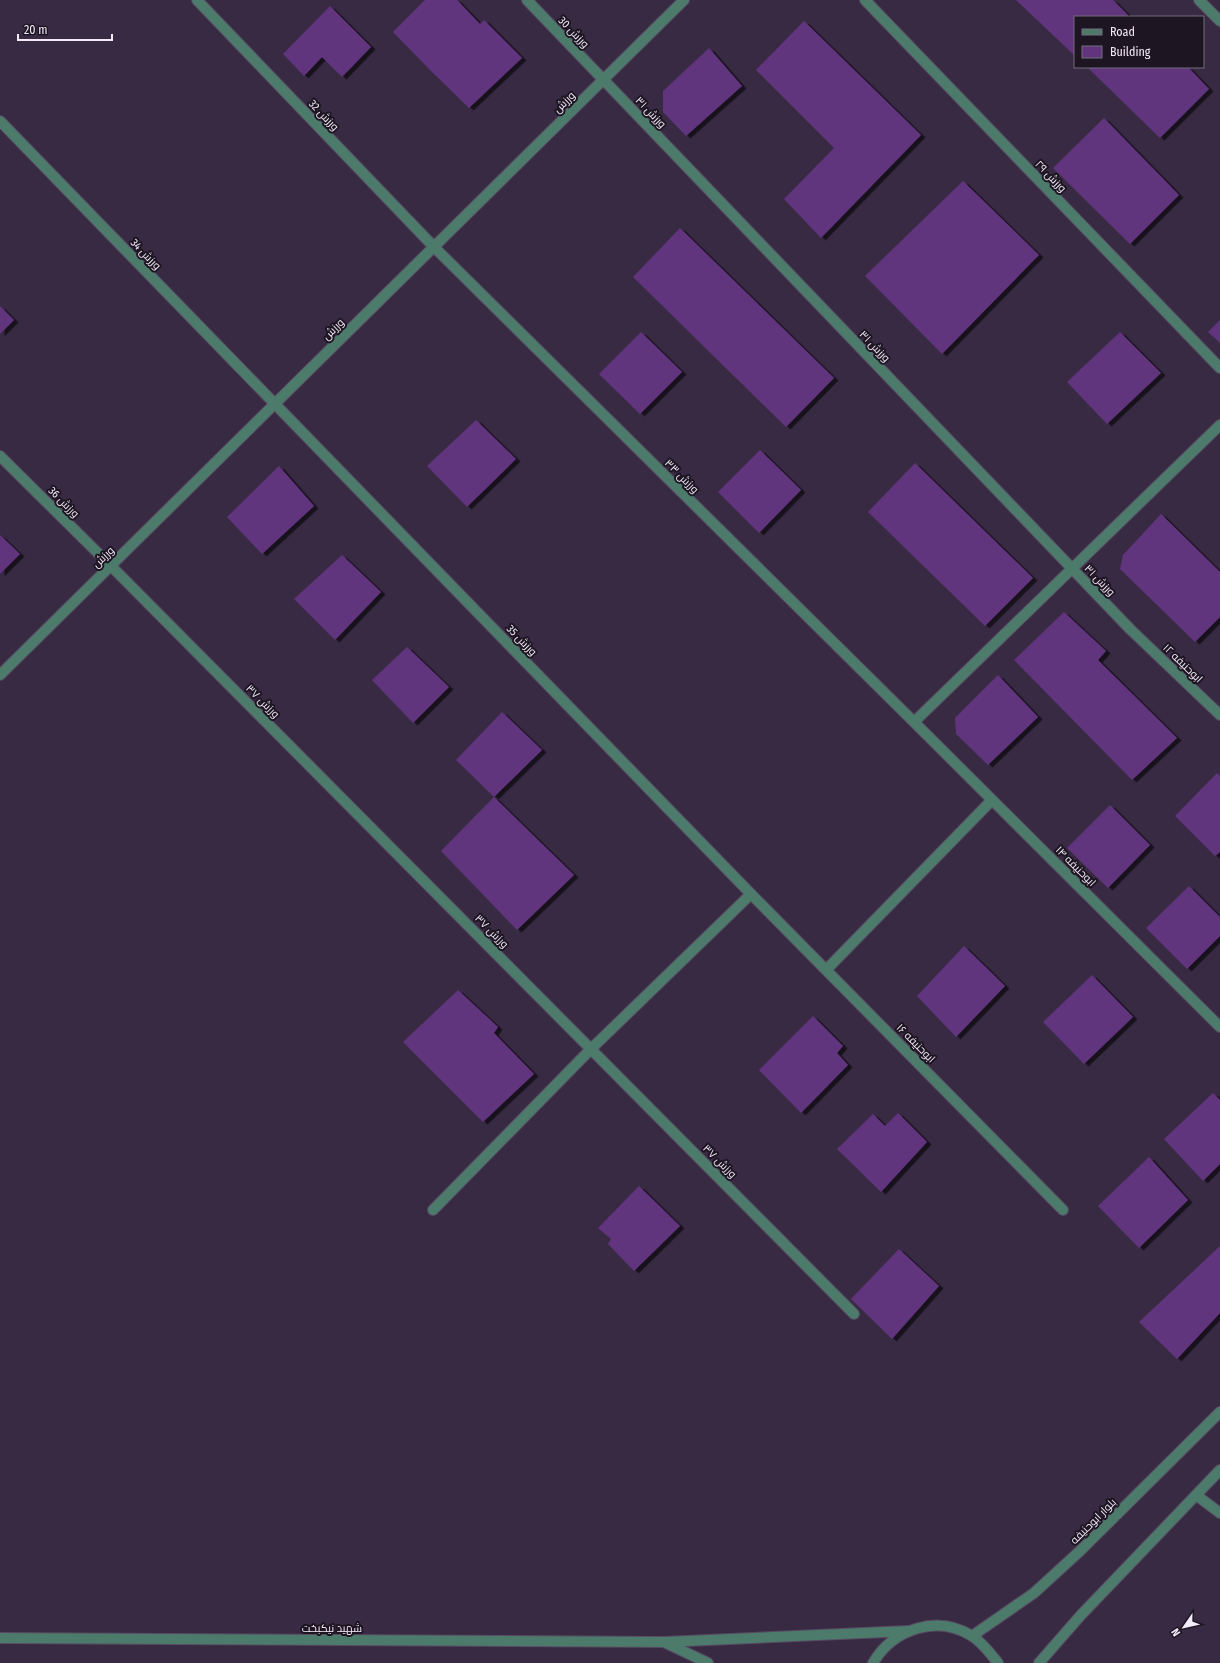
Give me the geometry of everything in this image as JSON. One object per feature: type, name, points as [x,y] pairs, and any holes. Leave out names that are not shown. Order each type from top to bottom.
[{"type":"street","name":"ورزش 32","points":[[197,0],[434,247]]},
{"type":"street","name":"ورزش 30","points":[[527,0],[603,80]]},
{"type":"street","name":"ورزش","points":[[0,675],[684,0]]},
{"type":"street","name":"ورزش ۲۹","points":[[865,0],[1220,368]]},
{"type":"street","points":[[1199,0],[1220,21]]},
{"type":"street","name":"ورزش ۳۱","points":[[603,80],[1130,629]]},
{"type":"street","name":"ورزش 34","points":[[0,121],[276,403]]},
{"type":"street","name":"ورزش ۳۳","points":[[434,247],[914,722]]},
{"type":"street","name":"ورزش 35","points":[[276,403],[751,894]]},
{"type":"street","points":[[914,722],[1220,424]]},
{"type":"street","name":"ورزش 36","points":[[0,456],[111,566]]},
{"type":"street","name":"ورزش ۳۷","points":[[111,566],[854,1314]]},
{"type":"street","name":"ابوحنیفه ۱۲","points":[[1130,629],[1220,715]]},
{"type":"street","name":"ابوحنیفه ۱۴","points":[[914,722],[1220,1028]]},
{"type":"street","points":[[826,970],[992,800]]},
{"type":"street","points":[[433,1210],[592,1049],[751,894]]},
{"type":"street","name":"ابوحنیفه ۱۶","points":[[751,894],[1063,1210]]},
{"type":"street","name":"بلوار ابوحنیفه","points":[[972,1636],[1034,1593],[1081,1550],[1220,1412]]},
{"type":"street","points":[[1039,1663],[1081,1615],[1220,1470]]},
{"type":"street","points":[[1196,1495],[1220,1513]]},
{"type":"street","points":[[873,1663],[888,1643],[908,1630],[930,1625],[952,1627],[972,1636],[987,1648],[998,1663]]},
{"type":"street","name":"شهید نیکبخت","points":[[0,1638],[664,1642],[908,1630]]},
{"type":"street","points":[[664,1642],[708,1663]]},
{"type":"building","points":[[425,0],[457,0],[480,24],[484,20],[522,58],[469,108],[393,32]]},
{"type":"building","points":[[1016,0],[1113,0],[1128,15],[1074,16],[1074,55]]},
{"type":"building","points":[[330,6],[371,47],[342,77],[322,57],[304,76],[283,54]]},
{"type":"building","points":[[804,21],[921,135],[821,238],[784,199],[834,148],[756,70]]},
{"type":"building","points":[[709,48],[742,86],[686,136],[663,112],[663,91]]},
{"type":"building","points":[[1088,68],[1189,68],[1209,89],[1160,138]]},
{"type":"building","points":[[1104,118],[1179,195],[1130,244],[1053,168]]},
{"type":"building","points":[[963,181],[1039,255],[942,354],[865,276]]},
{"type":"building","points":[[680,228],[834,378],[786,427],[633,277]]},
{"type":"building","points":[[0,306],[14,320],[0,334]]},
{"type":"building","points":[[1220,320],[1220,343],[1208,332]]},
{"type":"building","points":[[641,332],[682,372],[640,414],[599,374]]},
{"type":"building","points":[[1120,332],[1161,373],[1107,424],[1067,382]]},
{"type":"building","points":[[476,420],[516,459],[467,507],[427,466]]},
{"type":"building","points":[[760,450],[801,490],[759,533],[718,492]]},
{"type":"building","points":[[915,463],[1033,578],[985,626],[868,512]]},
{"type":"building","points":[[279,466],[314,506],[262,554],[227,517]]},
{"type":"building","points":[[1161,514],[1220,572],[1220,617],[1195,642],[1120,569],[1123,555]]},
{"type":"building","points":[[0,535],[20,554],[0,574]]},
{"type":"building","points":[[342,555],[381,592],[335,640],[294,599]]},
{"type":"building","points":[[1064,612],[1106,651],[1098,660],[1177,738],[1132,780],[1014,660]]},
{"type":"building","points":[[407,647],[449,687],[413,723],[372,680]]},
{"type":"building","points":[[998,675],[1038,717],[988,765],[956,734],[955,718]]},
{"type":"building","points":[[502,712],[542,750],[494,797],[456,760]]},
{"type":"building","points":[[1217,773],[1220,776],[1220,852],[1215,856],[1175,816]]},
{"type":"building","points":[[494,797],[574,875],[517,930],[441,851]]},
{"type":"building","points":[[1110,805],[1150,845],[1108,888],[1067,848]]},
{"type":"building","points":[[1189,886],[1220,917],[1220,936],[1187,969],[1146,928]]},
{"type":"building","points":[[964,946],[1005,986],[956,1037],[917,996]]},
{"type":"building","points":[[1092,975],[1133,1017],[1084,1064],[1043,1022]]},
{"type":"building","points":[[458,990],[498,1027],[494,1033],[534,1074],[483,1122],[403,1042]]},
{"type":"building","points":[[813,1016],[843,1046],[837,1053],[848,1065],[801,1113],[759,1070]]},
{"type":"building","points":[[1213,1093],[1220,1100],[1220,1164],[1203,1181],[1164,1139]]},
{"type":"building","points":[[898,1113],[927,1142],[881,1192],[837,1149],[873,1114],[885,1126]]},
{"type":"building","points":[[1149,1157],[1188,1200],[1139,1248],[1098,1206]]},
{"type":"building","points":[[639,1186],[680,1226],[634,1271],[608,1244],[611,1239],[598,1228]]},
{"type":"building","points":[[1220,1246],[1220,1313],[1177,1359],[1139,1322]]},
{"type":"building","points":[[899,1249],[939,1286],[892,1339],[851,1299]]}]
